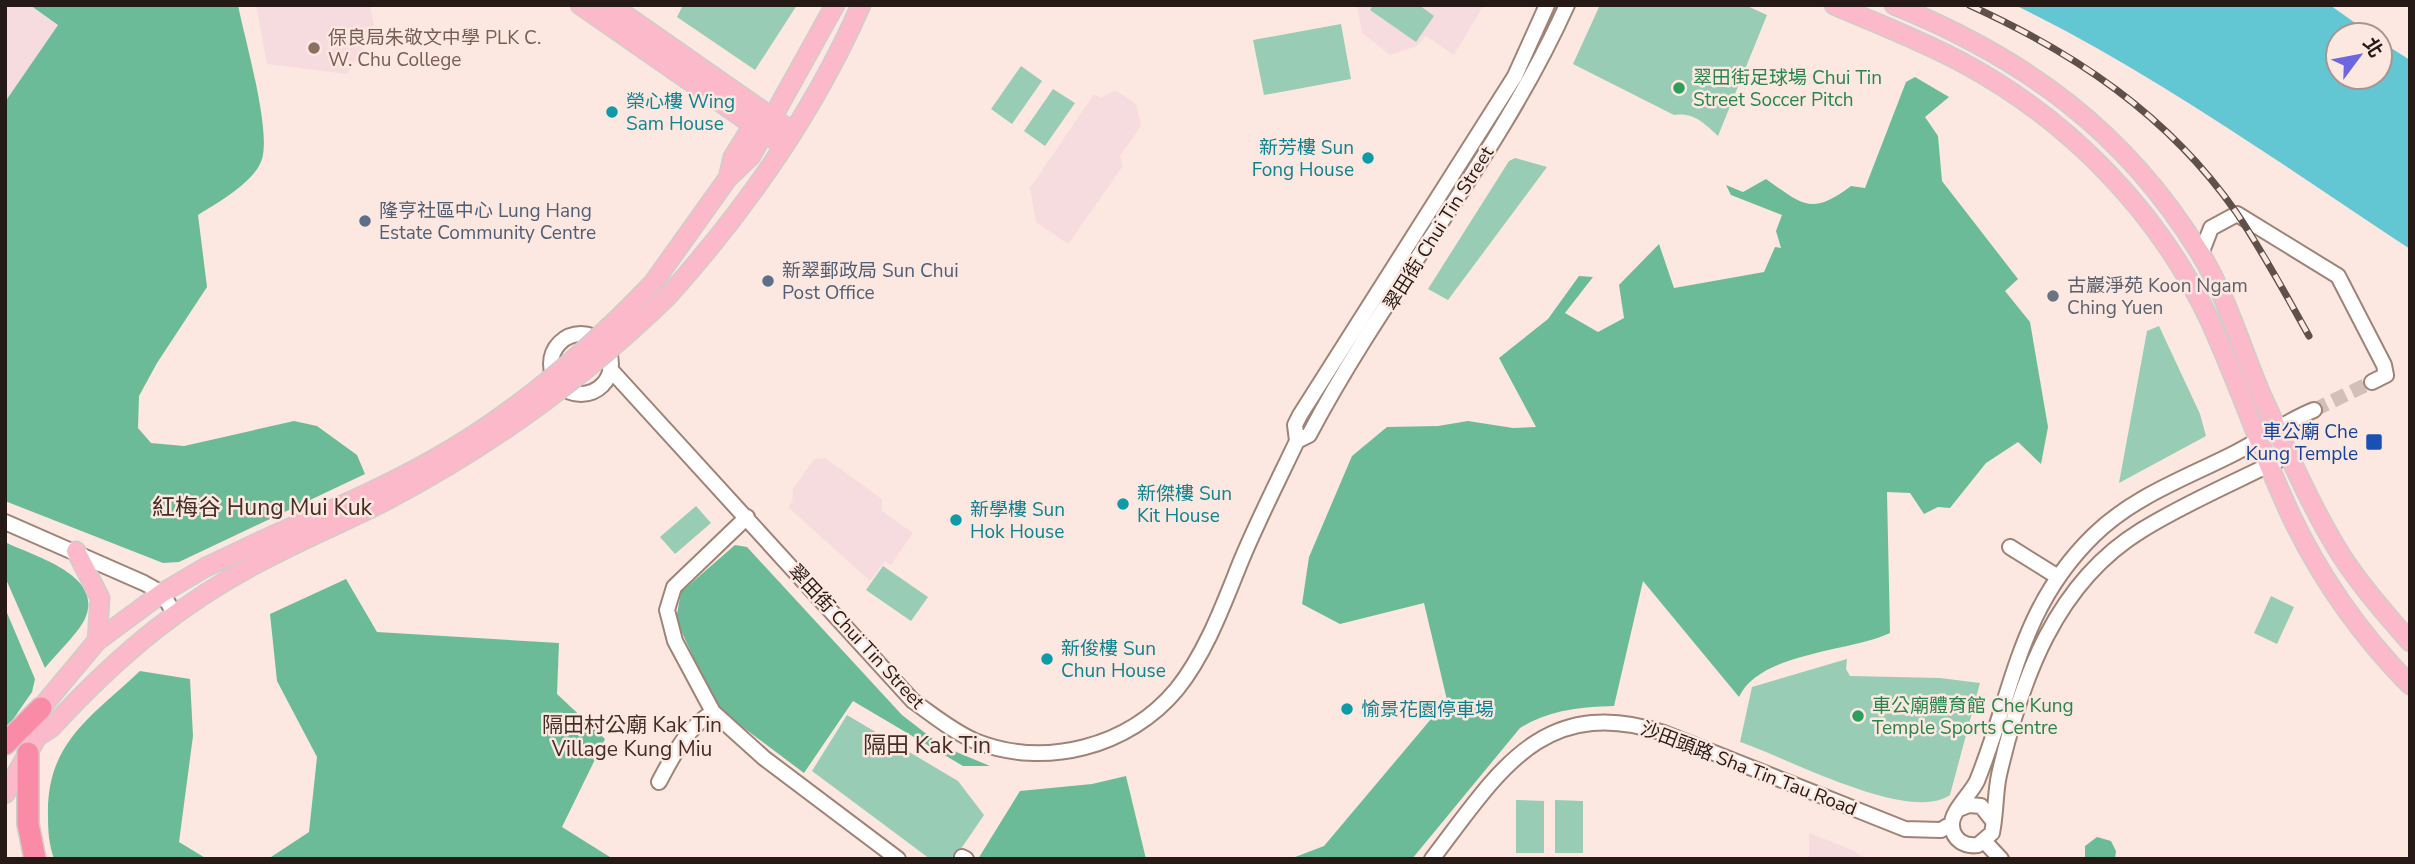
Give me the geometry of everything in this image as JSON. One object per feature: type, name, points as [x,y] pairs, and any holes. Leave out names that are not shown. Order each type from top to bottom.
[{"type":"highway","points":[[5,744],[41,708]]},
{"type":"highway","points":[[32,745],[28,824],[35,859]]},
{"type":"main road","points":[[580,5],[767,122]]},
{"type":"main road","points":[[611,5],[701,66],[789,140]]},
{"type":"main road","points":[[32,745],[51,729],[113,663],[174,613],[278,543],[418,468],[479,430],[592,345],[653,283],[728,178],[744,166],[835,5]]},
{"type":"main road","points":[[5,794],[32,745],[41,708],[97,641],[162,593],[206,567],[278,543],[389,499],[486,442],[604,356],[668,296],[726,227],[789,140],[861,5]]},
{"type":"main road","points":[[1835,5],[1936,50],[1990,78],[2049,118],[2092,157],[2144,215],[2191,285],[2218,339],[2292,518],[2323,574],[2363,634],[2410,685]]},
{"type":"main road","points":[[1894,5],[2002,57],[2084,115],[2133,161],[2201,254],[2227,307],[2289,455],[2342,555],[2410,642]]},
{"type":"main road","points":[[76,551],[100,598],[97,641]]},
{"type":"street","name":"翠田街 Chui Tin Street","points":[[610,369],[599,388],[577,394],[563,388],[554,377],[551,355],[565,338],[586,334],[605,346],[610,369],[658,418],[913,701],[953,730],[975,741],[1023,753],[1059,752],[1115,737],[1144,719],[1177,689],[1231,589],[1297,441],[1296,425],[1300,415],[1508,87],[1547,5]]},
{"type":"street","name":"翠田街 Chui Tin Street","points":[[1297,441],[1309,435],[1508,117],[1540,63],[1567,5]]},
{"type":"street","points":[[2201,254],[2211,228],[2237,214],[2337,276],[2384,365],[2386,375],[2372,382]]},
{"type":"street","points":[[2289,455],[2141,530],[2114,550],[2071,594],[2043,639],[2031,667],[2000,774],[1992,832],[1985,842],[1974,846],[1961,842],[1951,824],[1972,793],[1982,768],[2023,640],[2058,577],[2095,534],[2125,510],[2166,485],[2314,410]]},
{"type":"street","points":[[747,517],[674,587],[667,610],[675,641],[713,712],[764,758],[898,859]]},
{"type":"street","points":[[5,522],[76,551],[162,593],[174,613]]},
{"type":"street","points":[[2010,547],[2058,577]]},
{"type":"street","points":[[659,782],[681,741],[696,723],[713,712]]},
{"type":"street","name":"沙田頭路 Sha Tin Tau Road","points":[[1432,859],[1514,759],[1555,730],[1583,722],[1634,723],[1905,829],[1941,830],[1951,824]]},
{"type":"street","points":[[1959,809],[1969,805],[1981,806],[1993,821]]},
{"type":"street","points":[[1985,842],[2001,859]]},
{"type":"shaded area","points":[[5,5],[30,5],[58,25],[5,102]]},
{"type":"shaded area","name":"保良局朱敬文中學 PLK C. W. Chu College","points":[[256,5],[370,5],[375,31],[347,74],[267,64]]},
{"type":"shaded area","points":[[1357,5],[1484,5],[1454,55],[1426,36],[1417,46],[1390,55],[1362,33]]},
{"type":"shaded area","points":[[1115,90],[1136,104],[1141,126],[1120,156],[1123,166],[1068,244],[1036,222],[1030,188],[1094,94],[1101,98]]},
{"type":"shaded area","points":[[825,458],[882,499],[882,511],[913,533],[891,565],[885,561],[870,581],[788,507],[792,502],[793,489],[814,459]]},
{"type":"shaded area","points":[[1809,833],[1853,850],[1866,859],[1809,859]]},
{"type":"green space","points":[[30,5],[238,5],[260,106],[264,145],[262,159],[244,184],[198,215],[207,287],[157,363],[139,396],[138,428],[151,443],[184,446],[294,421],[317,426],[357,455],[365,474],[179,562],[163,563],[5,501],[5,102],[58,25]]},
{"type":"green space","points":[[683,5],[797,5],[755,70],[677,17]]},
{"type":"green space","points":[[1373,5],[1419,5],[1434,16],[1416,42],[1370,10]]},
{"type":"green space","name":"翠田街足球場 Chui Tin Street Soccer Pitch","points":[[1600,5],[1745,5],[1767,15],[1718,136],[1693,117],[1674,115],[1573,64]]},
{"type":"green space","points":[[1341,24],[1351,79],[1264,95],[1253,40]]},
{"type":"green space","points":[[1021,66],[1042,81],[1012,124],[991,109]]},
{"type":"green space","points":[[1915,77],[1949,97],[1925,117],[1938,136],[1942,181],[2018,279],[2005,291],[2030,322],[2048,427],[2041,464],[2018,442],[1986,463],[1950,508],[1938,507],[1924,514],[1910,493],[1887,492],[1890,633],[1785,662],[1750,682],[1739,697],[1643,581],[1614,706],[1565,711],[1542,717],[1520,728],[1412,859],[1290,859],[1324,846],[1447,700],[1424,603],[1340,624],[1302,604],[1309,557],[1352,456],[1387,427],[1438,426],[1468,421],[1513,428],[1536,427],[1499,358],[1548,319],[1579,276],[1593,277],[1565,313],[1598,332],[1624,318],[1619,285],[1659,244],[1674,288],[1764,272],[1775,247],[1781,248],[1776,231],[1782,215],[1731,195],[1726,185],[1743,192],[1766,179],[1807,204],[1826,201],[1851,186],[1865,188],[1906,82]]},
{"type":"green space","points":[[1053,89],[1075,103],[1045,146],[1024,131]]},
{"type":"green space","points":[[1515,158],[1547,167],[1448,300],[1428,289],[1509,161]]},
{"type":"green space","points":[[2159,326],[2200,414],[2206,436],[2119,483],[2147,331]]},
{"type":"green space","points":[[696,506],[711,523],[675,554],[660,537]]},
{"type":"green space","points":[[5,542],[62,568],[84,589],[88,601],[83,622],[45,668],[5,577]]},
{"type":"green space","points":[[735,545],[747,547],[902,715],[942,746],[990,766],[963,766],[853,701],[804,773],[717,708],[676,620],[681,592]]},
{"type":"green space","points":[[883,566],[928,597],[911,621],[866,590]]},
{"type":"green space","points":[[346,579],[377,632],[559,643],[557,694],[605,739],[562,827],[613,859],[268,859],[309,832],[317,757],[277,681],[270,614]]},
{"type":"green space","points":[[2271,596],[2294,607],[2277,644],[2254,633]]},
{"type":"green space","points":[[5,608],[35,679],[32,692],[5,731]]},
{"type":"green space","name":"車公廟體育館 Che Kung Temple Sports Centre","points":[[1847,659],[1846,669],[1850,676],[1940,678],[1980,683],[1950,795],[1931,802],[1906,801],[1877,795],[1740,742],[1752,687]]},
{"type":"green space","points":[[140,671],[190,679],[193,736],[179,842],[207,859],[54,859],[49,838],[49,791],[63,750],[89,718]]},
{"type":"green space","points":[[847,715],[958,781],[984,815],[954,859],[930,859],[812,771]]},
{"type":"green space","points":[[1126,776],[1146,859],[978,859],[1020,791],[1092,784]]},
{"type":"green space","points":[[1516,800],[1544,801],[1544,853],[1516,853]]},
{"type":"green space","points":[[1555,800],[1583,801],[1583,853],[1555,853]]},
{"type":"green space","points":[[2097,837],[2111,841],[2116,851],[2115,859],[2085,859],[2085,846]]},
{"type":"water","points":[[2015,5],[2330,5],[2352,21],[2324,21],[2324,91],[2394,91],[2394,50],[2410,60],[2410,249],[2167,89]]},
{"type":"tunnel","points":[[2314,410],[2372,382]]},
{"type":"railway","points":[[1969,5],[2046,44],[2082,66],[2117,90],[2180,145],[2236,212],[2309,336]]},
{"type":"place","name":"保良局朱敬文中學 PLK C. W. Chu College","points":[[314,48]]},
{"type":"place","name":"翠田街足球場 Chui Tin Street Soccer Pitch","points":[[1679,88]]},
{"type":"place","name":"榮心樓 Wing Sam House","points":[[612,112]]},
{"type":"place","name":"新芳樓 Sun Fong House","points":[[1368,158]]},
{"type":"place","name":"隆亨社區中心 Lung Hang Estate Community Centre","points":[[365,221]]},
{"type":"place","name":"新翠郵政局 Sun Chui Post Office","points":[[768,281]]},
{"type":"place","name":"古巖淨苑 Koon Ngam Ching Yuen","points":[[2053,296]]},
{"type":"place","name":"車公廟 Che Kung Temple","points":[[2374,442]]},
{"type":"place","name":"新傑樓 Sun Kit House","points":[[1123,504]]},
{"type":"place","name":"新學樓 Sun Hok House","points":[[956,520]]},
{"type":"place","name":"新俊樓 Sun Chun House","points":[[1047,659]]},
{"type":"place","name":"愉景花園停車場","points":[[1347,709]]},
{"type":"place","name":"車公廟體育館 Che Kung Temple Sports Centre","points":[[1858,716]]},
{"type":"district","name":"紅梅谷 Hung Mui Kuk","points":[[262,507]]},
{"type":"district","name":"隔田村公廟 Kak Tin Village Kung Miu","points":[[632,737]]},
{"type":"district","name":"隔田 Kak Tin","points":[[927,745]]}]
